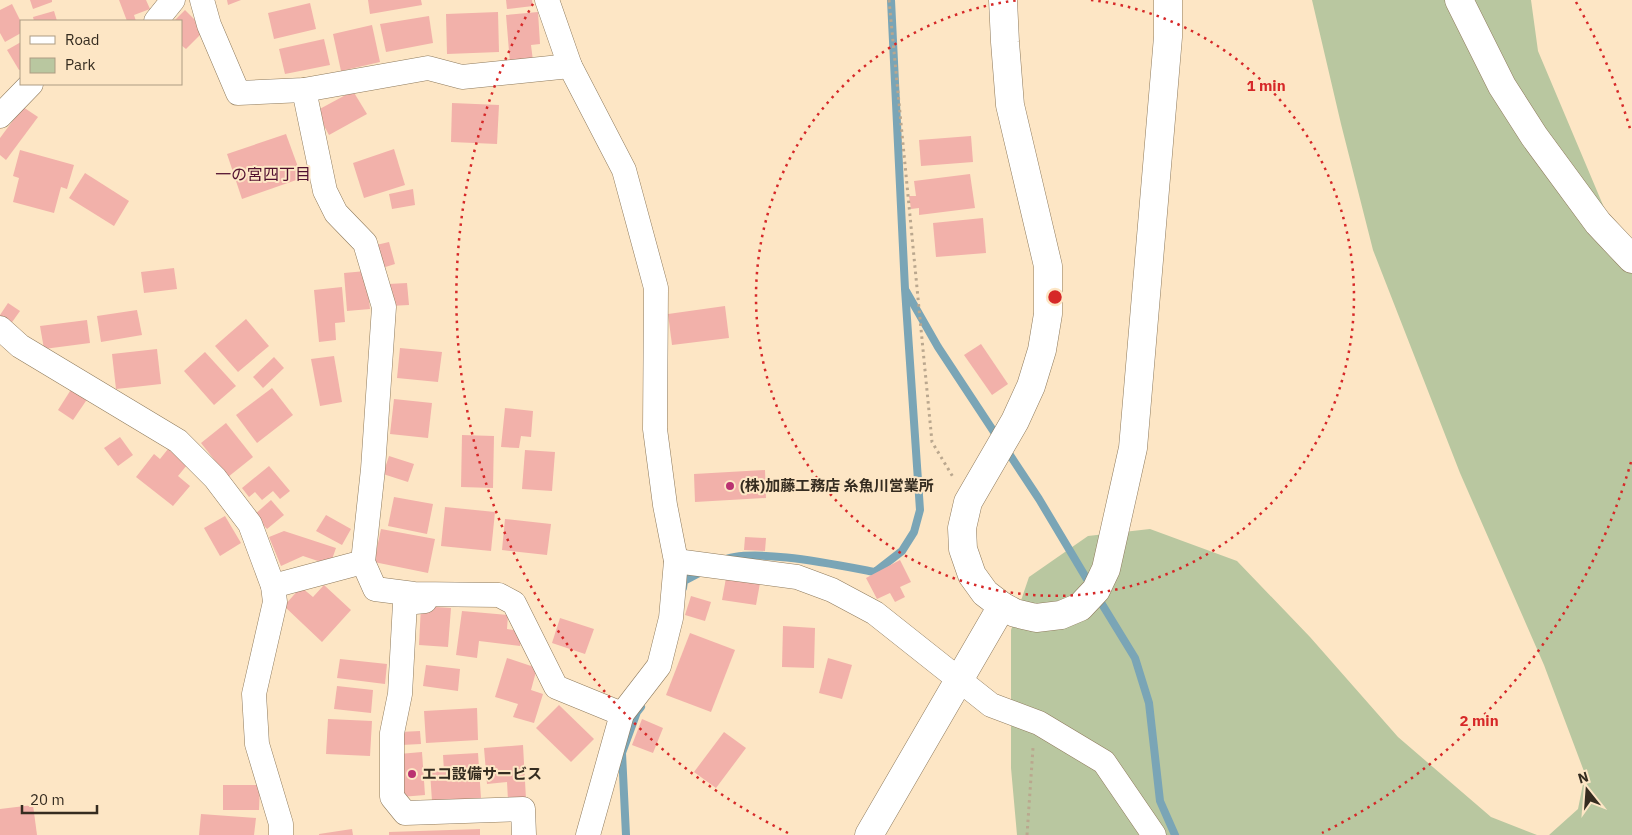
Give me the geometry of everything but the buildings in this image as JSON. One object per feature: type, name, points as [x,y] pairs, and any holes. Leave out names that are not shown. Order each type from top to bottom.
[{"type":"street","points":[[157,20],[173,0]]},
{"type":"street","points":[[202,0],[209,25],[238,93],[304,90],[428,68],[462,77],[570,66]]},
{"type":"street","points":[[547,0],[570,66],[624,170],[656,288],[655,429],[665,505],[676,561],[671,618],[659,666],[622,714],[588,835]]},
{"type":"street","points":[[1003,0],[1004,42],[1010,105],[1048,266],[1048,314],[1042,350],[1031,386],[1015,421],[968,502],[962,528],[963,549],[972,575],[986,593],[1002,606],[1015,613],[1036,618],[1061,615],[1080,606],[1096,590],[1106,569],[1133,448],[1167,47],[1168,0]]},
{"type":"street","points":[[1458,0],[1502,86],[1534,136],[1598,223],[1632,259]]},
{"type":"street","points":[[0,116],[30,85]]},
{"type":"street","points":[[304,90],[326,191],[336,213],[365,243],[384,307],[373,469],[364,562],[375,589],[428,594],[499,595],[514,603],[556,687],[622,714]]},
{"type":"street","points":[[0,328],[20,346],[178,441],[215,478],[250,524],[273,586],[275,602],[254,694],[257,744],[281,824],[281,835]]},
{"type":"street","points":[[676,561],[797,576],[832,590],[875,612],[991,705],[1039,724],[1104,762],[1154,835]]},
{"type":"street","points":[[273,586],[364,562]]},
{"type":"street","points":[[428,594],[425,600],[405,603],[400,694],[392,733],[392,797],[405,813],[523,809],[524,835]]},
{"type":"street","points":[[869,835],[1002,606]]},
{"type":"path","points":[[889,0],[932,442],[968,502]]},
{"type":"path","points":[[1027,835],[1033,742],[1039,724]]},
{"type":"green space","points":[[1312,0],[1531,0],[1538,51],[1608,217],[1632,261],[1632,835],[1549,835],[1578,809],[1585,774],[1544,665],[1460,473],[1373,250]]},
{"type":"green space","points":[[1150,529],[1237,561],[1310,637],[1398,737],[1491,817],[1537,835],[1017,835],[1011,768],[1011,630],[1029,577],[1088,536]]},
{"type":"waterway","points":[[722,561],[735,557],[774,556],[875,572],[902,551],[914,532],[920,510],[905,289],[891,0]]},
{"type":"waterway","points":[[906,291],[938,347],[998,438]]},
{"type":"waterway","points":[[1006,449],[1039,499],[1091,586]]},
{"type":"waterway","points":[[683,588],[684,581],[703,571]]},
{"type":"waterway","points":[[1097,596],[1135,658],[1149,703],[1160,801],[1175,835]]},
{"type":"waterway","points":[[626,835],[622,753],[637,712],[641,707]]},
{"type":"place","name":"(株)加藤工務店 糸魚川営業所","points":[[730,486]]},
{"type":"place","name":"エコ設備サービス","points":[[412,774]]},
{"type":"district","name":"一の宮四丁目","points":[[263,174]]}]
